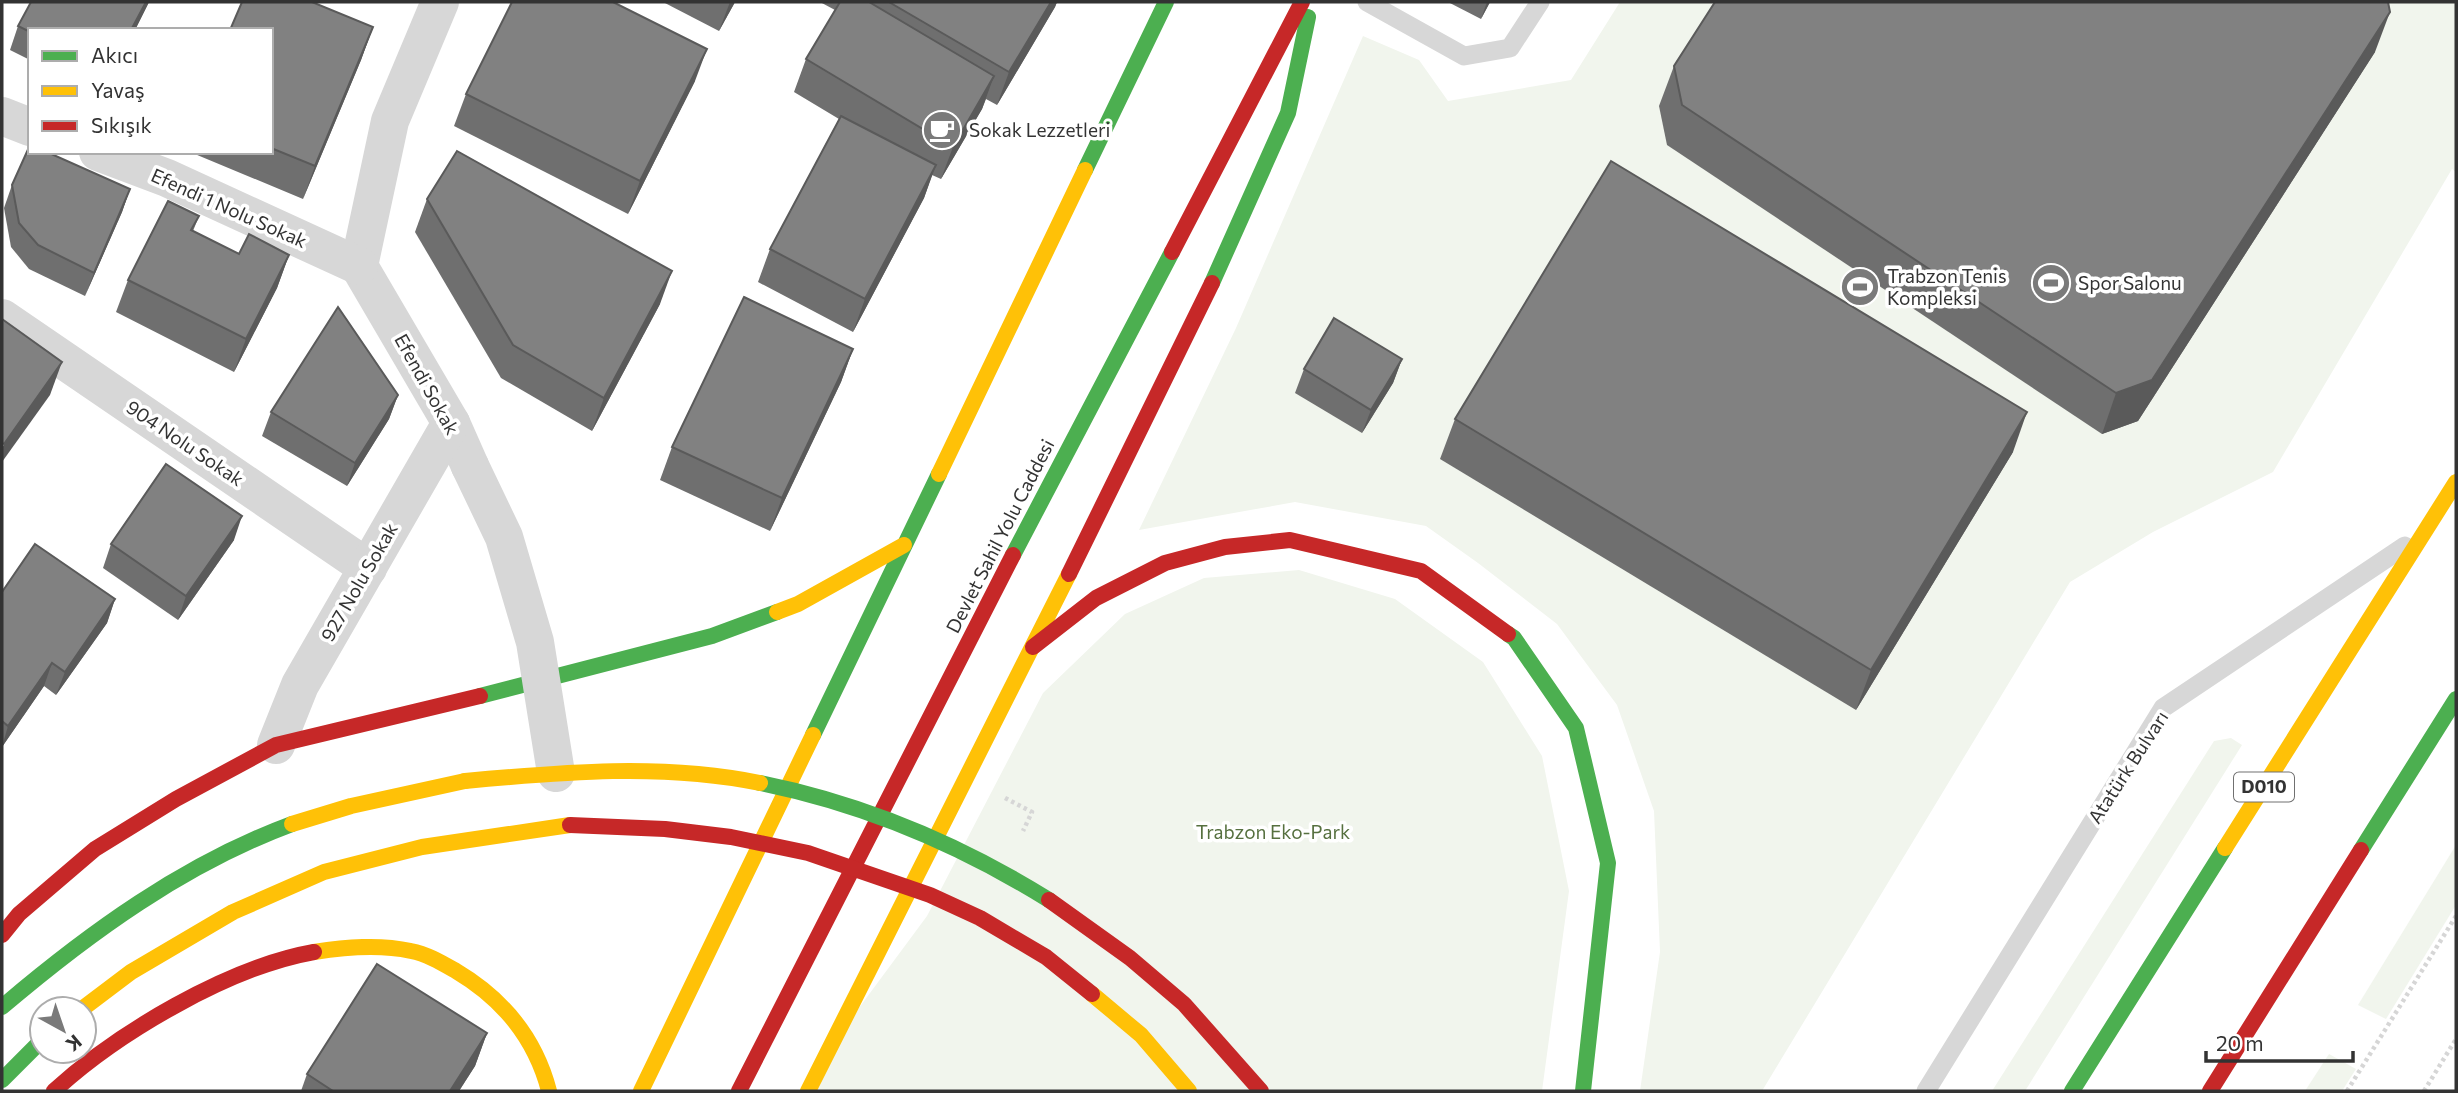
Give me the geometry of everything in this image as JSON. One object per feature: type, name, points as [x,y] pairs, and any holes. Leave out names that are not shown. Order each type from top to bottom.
[{"type":"main road","points":[[641,1091],[1166,2]]},
{"type":"main road","name":"Devlet Sahil Yolu Caddesi","points":[[739,1091],[1014,553],[1302,2]]},
{"type":"main road","points":[[808,1091],[1033,647],[1212,284],[1288,113],[1311,2]]},
{"type":"main road","name":"Atatürk Bulvarı","points":[[2072,1091],[2456,482]]},
{"type":"main road","points":[[1033,647],[1096,598],[1165,563],[1225,547],[1290,540],[1421,571],[1514,638],[1576,728],[1608,863],[1583,1091]]},
{"type":"main road","points":[[2,935],[19,914],[95,849],[176,799],[276,745],[442,706],[712,636],[798,604],[904,545]]},
{"type":"main road","points":[[2210,1091],[2456,699]]},
{"type":"main road","points":[[2,1007],[45,969],[202,865],[286,827],[385,797],[466,781],[556,773],[668,772],[741,780],[812,793],[897,822],[1003,873],[1072,913],[1124,952],[1185,1005],[1261,1091]]},
{"type":"main road","points":[[98,997],[131,972],[233,912],[324,872],[422,847],[570,825],[666,830],[731,837],[807,853],[930,895],[980,918],[1046,957],[1141,1035],[1189,1091]]},
{"type":"main road","points":[[54,1091],[99,1053],[136,1028],[215,986],[328,948],[367,945],[415,951],[456,971],[488,991],[514,1017],[532,1044],[546,1075],[549,1091]]},
{"type":"main road","points":[[2,1080],[28,1054]]},
{"type":"street","points":[[359,266],[390,121],[440,2]]},
{"type":"street","points":[[2,116],[28,126]]},
{"type":"street","name":"Efendi 1 Nolu Sokak","points":[[103,154],[167,178],[359,266]]},
{"type":"street","name":"Efendi Sokak","points":[[359,266],[451,423],[503,537],[535,642],[556,773]]},
{"type":"street","name":"904 Nolu Sokak","points":[[2,318],[368,568]]},
{"type":"street","name":"927 Nolu Sokak","points":[[276,745],[300,685],[451,423]]},
{"type":"lane","points":[[1367,2],[1464,56],[1510,48],[1540,2]]},
{"type":"lane","name":"Atatürk Bulvarı","points":[[1926,1091],[2163,708],[2424,534]]},
{"type":"path","points":[[967,778],[1032,811],[1003,873]]},
{"type":"path","points":[[2347,1091],[2456,916]]},
{"type":"path","points":[[2424,1091],[2456,1039]]},
{"type":"green space","name":"Trabzon Tenis Kompleksi","points":[[1620,2],[2456,2],[2456,172],[2452,169],[2273,472],[2153,532],[2070,582],[1762,1091],[1640,1091],[1660,952],[1654,811],[1617,705],[1557,624],[1426,526],[1295,502],[1139,530],[1236,328],[1363,36],[1419,60],[1448,101],[1571,80]]},
{"type":"green space","name":"Trabzon Eko-Park","points":[[1299,570],[1395,599],[1483,662],[1542,756],[1569,891],[1542,1091],[808,1091],[833,1043],[927,916],[1043,693],[1125,614],[1204,578]]},
{"type":"green space","points":[[2231,738],[2242,745],[2025,1091],[1992,1091],[2214,741]]},
{"type":"green space","points":[[2456,845],[2456,905],[2386,1019],[2358,1005]]},
{"type":"green space","points":[[2329,1054],[2356,1069],[2342,1091],[2305,1091]]},
{"type":"building","points":[[31,2],[146,2],[132,28],[28,28],[28,31],[18,26]]},
{"type":"building","points":[[242,2],[312,2],[373,27],[315,166],[273,149],[273,28],[231,28]]},
{"type":"building","points":[[512,2],[613,2],[707,49],[640,181],[466,94]]},
{"type":"building","points":[[840,2],[869,2],[994,76],[953,147],[806,59]]},
{"type":"building","points":[[889,2],[1051,2],[1009,72]]},
{"type":"building","name":"Spor Salonu","points":[[1715,2],[2388,2],[2390,12],[2152,380],[2116,393],[1682,105],[1674,66]]},
{"type":"building","points":[[841,116],[936,165],[865,299],[770,249]]},
{"type":"building","points":[[28,149],[28,154],[51,154],[130,189],[94,273],[38,245],[19,223],[12,185]]},
{"type":"building","points":[[457,151],[672,271],[604,398],[513,345],[427,199]]},
{"type":"building","points":[[1611,161],[2027,412],[1871,670],[1455,419]]},
{"type":"building","points":[[168,201],[199,216],[191,230],[239,254],[249,234],[289,255],[246,339],[128,280]]},
{"type":"building","points":[[744,297],[853,349],[782,498],[672,447]]},
{"type":"building","points":[[338,307],[398,395],[355,463],[271,412]]},
{"type":"building","points":[[1334,318],[1402,359],[1371,410],[1304,369]]},
{"type":"building","points":[[2,319],[62,362],[4,444],[2,443]]},
{"type":"building","points":[[166,464],[242,516],[186,596],[111,544]]},
{"type":"building","points":[[35,544],[115,599],[65,672],[52,663],[8,726],[2,721],[2,592]]},
{"type":"building","points":[[377,964],[487,1033],[450,1091],[333,1091],[307,1074]]},
{"type":"traffic: fast","points":[[1085,170],[1166,2]]},
{"type":"traffic: fast","points":[[1212,283],[1288,113],[1308,17]]},
{"type":"traffic: fast","points":[[1013,555],[1172,252]]},
{"type":"traffic: fast","points":[[813,735],[939,474]]},
{"type":"traffic: fast","points":[[480,696],[712,636],[777,612]]},
{"type":"traffic: fast","points":[[1508,634],[1514,638],[1576,728],[1608,863],[1583,1091]]},
{"type":"traffic: fast","points":[[2361,850],[2456,699]]},
{"type":"traffic: fast","points":[[760,783],[836,802],[910,828],[981,861],[1049,900]]},
{"type":"traffic: fast","points":[[2,1007],[69,953],[139,903],[213,859],[292,824]]},
{"type":"traffic: fast","points":[[2072,1091],[2225,848]]},
{"type":"traffic: fast","points":[[2,1080],[28,1054]]},
{"type":"traffic: slow","points":[[939,474],[1085,170]]},
{"type":"traffic: slow","points":[[2225,848],[2456,482]]},
{"type":"traffic: slow","points":[[777,612],[798,604],[904,545]]},
{"type":"traffic: slow","points":[[808,1091],[1069,574]]},
{"type":"traffic: slow","points":[[641,1091],[813,735]]},
{"type":"traffic: slow","points":[[465,781],[576,772],[650,771],[760,783]]},
{"type":"traffic: slow","points":[[292,824],[351,806],[465,781]]},
{"type":"traffic: slow","points":[[98,997],[131,972],[233,912],[324,872],[422,847],[570,825]]},
{"type":"traffic: slow","points":[[314,952],[362,947],[399,949],[423,954],[456,971],[488,994],[515,1021],[535,1053],[549,1091]]},
{"type":"traffic: slow","points":[[1092,994],[1141,1035],[1189,1091]]},
{"type":"traffic: jam","points":[[1172,252],[1302,2]]},
{"type":"traffic: jam","points":[[1069,574],[1212,283]]},
{"type":"traffic: jam","points":[[1033,647],[1096,598],[1165,563],[1225,547],[1290,540],[1421,571],[1508,634]]},
{"type":"traffic: jam","points":[[739,1091],[1013,555]]},
{"type":"traffic: jam","points":[[2,935],[19,914],[95,849],[176,799],[276,745],[480,696]]},
{"type":"traffic: jam","points":[[570,825],[665,829],[731,837],[808,853],[930,895],[980,918],[1046,957],[1092,994]]},
{"type":"traffic: jam","points":[[2210,1091],[2361,850]]},
{"type":"traffic: jam","points":[[1049,900],[1130,958],[1184,1004],[1261,1091]]},
{"type":"traffic: jam","points":[[54,1091],[109,1047],[176,1005],[246,972],[314,952]]},
{"type":"place","name":"Sokak Lezzetleri","points":[[942,130]]},
{"type":"place","name":"Spor Salonu","points":[[2051,283]]},
{"type":"place","name":"Trabzon Tenis Kompleksi","points":[[1860,287]]}]
